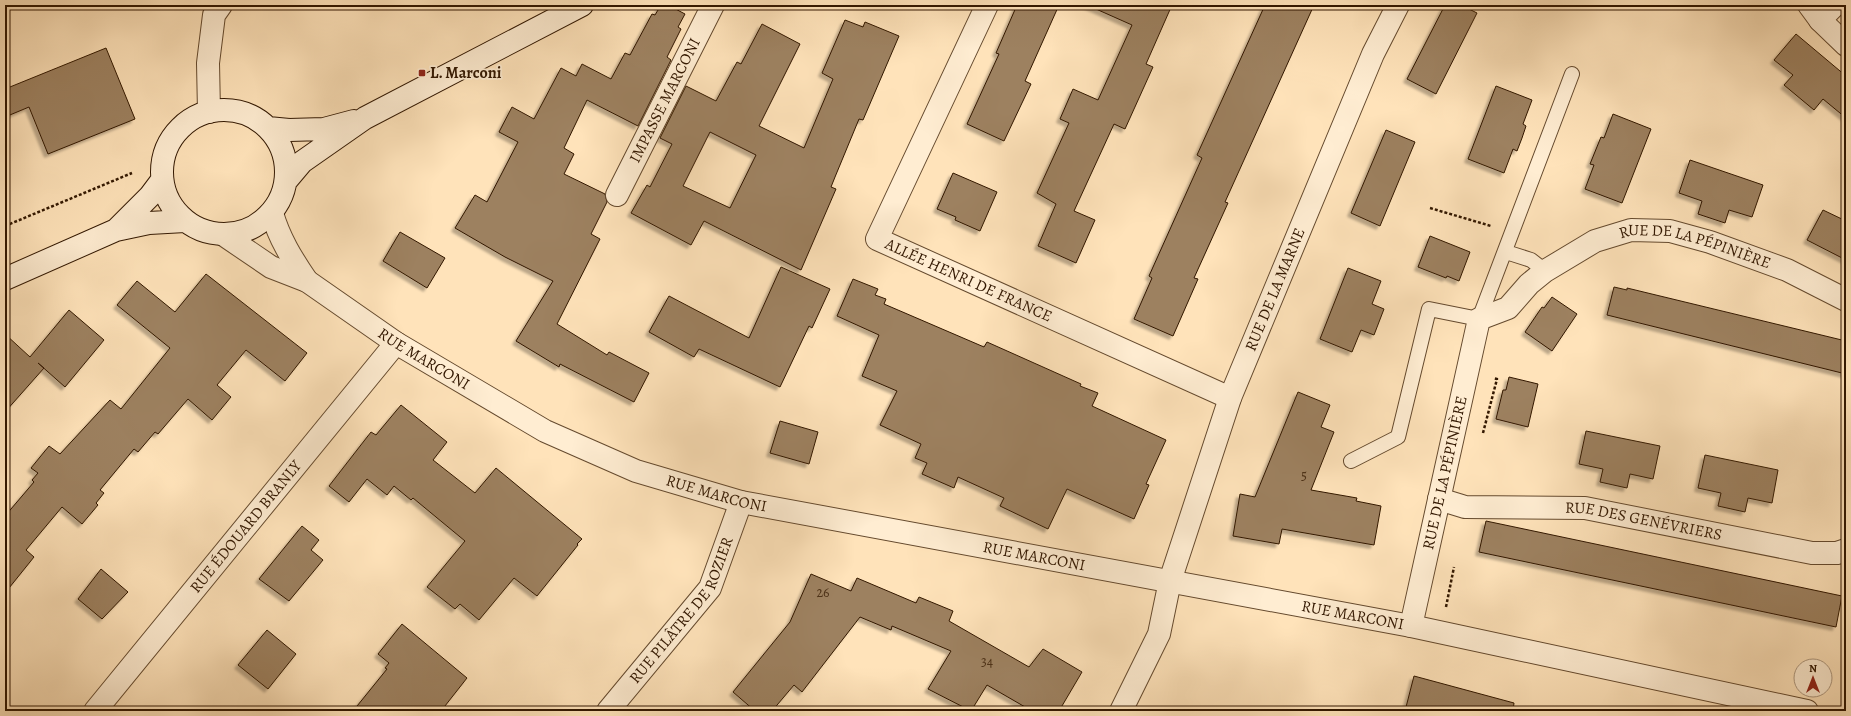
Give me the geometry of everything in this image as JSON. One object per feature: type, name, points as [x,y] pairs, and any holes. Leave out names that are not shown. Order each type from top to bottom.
[{"type":"street","points":[[209,112],[208,63],[214,15],[221,5]]},
{"type":"street","points":[[286,181],[302,162],[365,118],[582,5]]},
{"type":"street","name":"IMPASSE MARCONI","points":[[617,195],[713,5]]},
{"type":"street","name":"ALLÉE HENRI DE FRANCE","points":[[987,5],[877,239],[1230,398]]},
{"type":"street","name":"RUE DE LA MARNE","points":[[1121,711],[1159,634],[1170,581],[1230,398],[1374,54],[1398,5]]},
{"type":"street","points":[[1822,10],[1846,45]]},
{"type":"street","points":[[225,110],[240,112],[255,118],[268,128],[277,139],[283,152],[286,167],[286,181],[283,193],[272,213],[258,225],[242,232],[224,235],[203,231],[185,221],[174,209],[166,196],[162,180],[162,166],[165,151],[172,138],[182,126],[195,117],[209,112],[225,110]]},
{"type":"street","points":[[268,128],[289,130],[324,129],[365,118]]},
{"type":"street","points":[[116,230],[150,196],[162,180]]},
{"type":"street","name":"RUE MARCONI","points":[[272,213],[276,228],[289,255],[307,281]]},
{"type":"street","points":[[5,279],[116,230],[149,223],[185,221]]},
{"type":"street","name":"RUE DE LA PÉPINIÈRE","points":[[1411,626],[1479,319],[1508,308],[1529,284],[1545,271],[1595,241],[1631,230],[1670,231],[1710,242],[1786,270],[1846,300]]},
{"type":"street","name":"RUE MARCONI","points":[[224,235],[271,267],[307,281],[396,344],[545,431],[636,471],[741,502],[1411,626],[1806,711]]},
{"type":"street","name":"RUE ÉDOUARD BRANLY","points":[[95,711],[396,344]]},
{"type":"street","name":"RUE DES GENÉVRIERS","points":[[1439,499],[1465,507],[1585,508],[1812,553],[1837,553],[1846,550]]},
{"type":"street","name":"RUE PILÂTRE DE ROZIER","points":[[608,711],[710,588],[741,502]]},
{"type":"lane","name":"RUE DE LA PÉPINIÈRE","points":[[1479,319],[1506,252],[1572,74]]},
{"type":"lane","points":[[1506,252],[1531,260],[1545,271]]},
{"type":"lane","points":[[1351,461],[1398,437],[1429,309],[1479,319]]},
{"type":"path","points":[[5,226],[135,172]]},
{"type":"path","points":[[1430,208],[1491,226],[1506,252]]},
{"type":"building","points":[[661,5],[668,5],[685,14],[678,27],[681,29],[667,57],[671,60],[638,126],[587,100],[564,148],[574,154],[564,174],[605,194],[607,202],[591,234],[600,239],[557,324],[607,355],[609,352],[649,373],[634,402],[560,364],[559,367],[516,341],[553,281],[505,257],[455,228],[475,195],[487,202],[518,142],[499,132],[512,107],[534,119],[561,68],[576,76],[582,64],[611,79],[625,53],[630,55],[652,14],[655,15]]},
{"type":"building","points":[[1017,5],[1059,5],[1025,81],[1031,84],[1004,141],[967,124],[999,54],[996,53]]},
{"type":"building","points":[[1087,5],[1172,5],[1146,64],[1153,67],[1125,129],[1114,124],[1074,211],[1095,220],[1076,263],[1038,246],[1056,204],[1037,193],[1069,123],[1060,119],[1073,89],[1098,100],[1132,25]]},
{"type":"building","points":[[1265,5],[1314,5],[1225,202],[1228,203],[1194,278],[1198,279],[1173,336],[1134,319],[1152,278],[1149,276],[1202,158],[1197,155]]},
{"type":"building","points":[[1445,5],[1461,5],[1477,13],[1436,94],[1407,79]]},
{"type":"building","points":[[845,20],[863,27],[865,22],[899,36],[863,120],[859,119],[831,187],[836,189],[801,270],[704,221],[691,245],[631,213],[647,185],[650,187],[672,144],[660,138],[686,86],[716,101],[737,62],[741,64],[762,24],[800,44],[759,126],[804,148],[833,79],[822,73]],"holes":[[[710,132],[756,155],[730,208],[683,186]]]},
{"type":"building","points":[[1796,34],[1846,76],[1846,118],[1823,99],[1814,110],[1784,85],[1793,75],[1774,60]]},
{"type":"building","points":[[106,48],[135,119],[48,154],[29,107],[5,117],[5,89]]},
{"type":"building","points":[[1496,86],[1532,100],[1523,124],[1526,126],[1522,138],[1517,151],[1513,149],[1504,173],[1468,159]]},
{"type":"building","points":[[1613,114],[1651,129],[1622,203],[1585,189],[1594,165],[1590,164],[1601,137],[1604,138]]},
{"type":"building","points":[[1386,130],[1415,142],[1380,226],[1351,213]]},
{"type":"building","points":[[1690,160],[1763,185],[1752,217],[1729,210],[1725,223],[1698,214],[1702,201],[1679,193]]},
{"type":"building","points":[[953,173],[997,192],[980,231],[955,220],[956,217],[937,209]]},
{"type":"building","points":[[1823,210],[1846,221],[1846,260],[1807,240]]},
{"type":"building","points":[[400,232],[445,258],[427,288],[383,261]]},
{"type":"building","points":[[1430,236],[1470,252],[1459,281],[1447,276],[1446,278],[1418,267]]},
{"type":"building","points":[[781,267],[830,289],[812,328],[809,326],[780,387],[699,349],[694,357],[649,332],[669,296],[749,338]]},
{"type":"building","points":[[1348,268],[1381,281],[1372,304],[1384,309],[1374,335],[1361,330],[1352,352],[1320,339]]},
{"type":"building","points":[[206,274],[307,353],[285,381],[246,350],[217,385],[231,397],[212,420],[188,399],[158,434],[155,432],[138,452],[134,449],[100,490],[104,493],[96,503],[98,505],[82,524],[62,507],[26,550],[34,557],[5,593],[5,516],[34,482],[32,480],[38,473],[31,468],[49,446],[60,454],[110,400],[121,409],[170,348],[117,305],[137,281],[175,312]]},
{"type":"building","points":[[853,279],[878,289],[875,295],[886,299],[884,304],[984,347],[987,342],[1081,384],[1080,386],[1098,393],[1092,406],[1166,440],[1146,484],[1149,485],[1134,519],[1067,489],[1048,529],[1000,506],[1004,498],[958,477],[954,488],[922,474],[927,463],[915,458],[921,444],[880,425],[897,391],[862,376],[879,335],[837,316]]},
{"type":"building","points":[[1614,287],[1627,290],[1627,288],[1846,341],[1846,374],[1607,315]]},
{"type":"building","points":[[1552,297],[1577,314],[1552,351],[1525,332],[1542,307],[1544,308]]},
{"type":"building","points":[[69,310],[104,340],[65,387],[44,368],[5,412],[5,334],[30,357]]},
{"type":"building","points":[[1509,377],[1538,384],[1528,427],[1496,419],[1503,390],[1506,390]]},
{"type":"building","points":[[1298,392],[1330,405],[1321,427],[1334,432],[1311,490],[1357,498],[1356,501],[1381,506],[1374,545],[1282,529],[1279,544],[1233,536],[1240,494],[1255,497]]},
{"type":"building","points":[[401,405],[447,442],[433,460],[475,493],[496,468],[582,539],[537,596],[514,578],[479,620],[460,604],[455,609],[427,587],[465,541],[413,498],[411,500],[394,486],[387,495],[367,479],[349,502],[329,486],[371,432],[376,435]]},
{"type":"building","points":[[780,421],[818,432],[809,464],[770,453]]},
{"type":"building","points":[[1586,431],[1660,446],[1653,479],[1630,474],[1627,488],[1600,482],[1603,469],[1579,464]]},
{"type":"building","points":[[1705,455],[1778,470],[1772,503],[1748,498],[1745,512],[1718,506],[1721,493],[1698,488]]},
{"type":"building","points":[[1486,521],[1842,596],[1836,627],[1479,552]]},
{"type":"building","points":[[302,526],[319,540],[311,550],[323,560],[289,601],[259,579]]},
{"type":"building","points":[[101,569],[128,592],[102,619],[78,599]]},
{"type":"building","points":[[811,574],[851,591],[857,578],[916,603],[919,597],[953,611],[949,621],[1029,667],[1043,649],[1082,672],[1059,711],[1032,711],[987,685],[971,711],[928,689],[951,651],[892,626],[891,630],[860,617],[802,692],[794,685],[772,711],[755,711],[733,692],[790,622]]},
{"type":"building","points":[[402,624],[467,678],[441,711],[353,711],[387,669],[385,668],[389,663],[378,654]]},
{"type":"building","points":[[267,630],[296,654],[268,689],[238,665]]},
{"type":"building","points":[[1414,676],[1514,703],[1513,711],[1405,711]]},
{"type":"place","name":"L. Marconi","points":[[422,73]]}]
